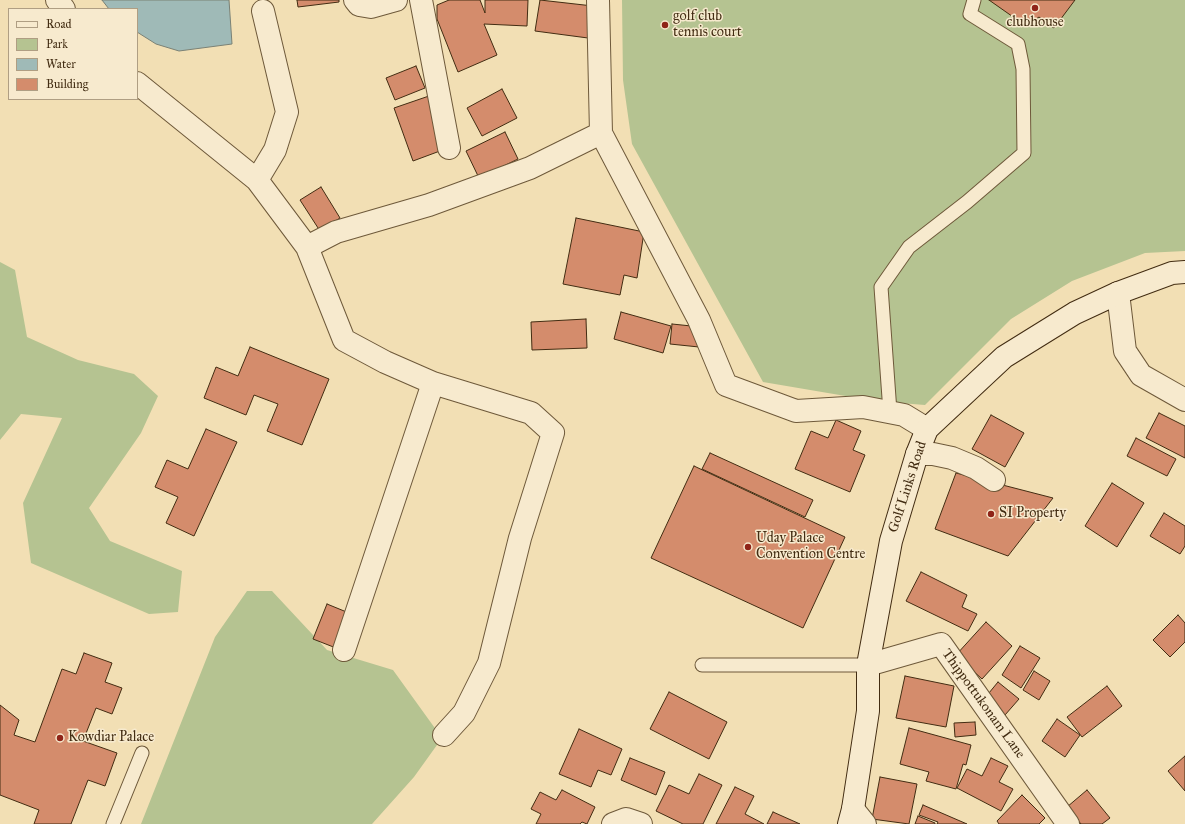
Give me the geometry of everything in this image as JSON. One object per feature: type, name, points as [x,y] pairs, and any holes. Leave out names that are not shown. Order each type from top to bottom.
[{"type":"street","points":[[57,0],[63,8]]},
{"type":"street","points":[[356,0],[359,5],[371,7],[396,0]]},
{"type":"street","points":[[421,0],[449,148]]},
{"type":"street","points":[[598,0],[601,133],[699,320],[726,384],[796,411],[863,407],[904,415],[927,429]]},
{"type":"street","points":[[257,180],[275,150],[288,112],[263,11]]},
{"type":"street","points":[[138,84],[257,180],[307,247],[344,340],[385,362],[433,383],[531,413],[554,433],[520,538],[489,663],[464,713],[444,735]]},
{"type":"street","points":[[307,247],[336,232],[429,205],[530,168],[601,133]]},
{"type":"street","name":"Golf Links Road","points":[[855,819],[868,711],[868,666],[891,541],[917,454],[927,429],[1004,357],[1075,313],[1118,293],[1172,273],[1185,272]]},
{"type":"street","points":[[1118,293],[1125,351],[1141,375],[1185,400]]},
{"type":"street","points":[[344,650],[433,383]]},
{"type":"street","points":[[917,454],[933,454],[952,458],[976,468],[994,480]]},
{"type":"street","name":"Thippottukonam Lane","points":[[868,666],[941,644],[1068,824]]},
{"type":"street","points":[[613,824],[626,819],[641,824]]},
{"type":"lane","points":[[890,412],[881,287],[909,247],[967,202],[1024,153],[1023,69],[1018,44],[970,14],[974,0]]},
{"type":"lane","points":[[702,665],[868,666]]},
{"type":"lane","points":[[113,824],[142,753]]},
{"type":"green space","points":[[622,0],[1185,0],[1185,251],[1145,253],[1072,281],[1011,319],[925,405],[875,401],[763,382],[632,144],[623,80]]},
{"type":"green space","points":[[0,262],[15,270],[27,337],[78,360],[134,374],[158,396],[141,433],[89,508],[110,541],[182,571],[178,612],[149,614],[31,563],[23,503],[62,418],[21,414],[0,440]]},
{"type":"green space","points":[[247,591],[272,591],[327,650],[393,670],[442,738],[414,777],[372,824],[141,824],[215,637]]},
{"type":"water","points":[[102,0],[229,0],[232,44],[179,51],[156,44],[138,33],[138,8],[108,8]]},
{"type":"building","points":[[297,0],[339,0],[339,2],[298,7]]},
{"type":"building","points":[[449,0],[480,0],[485,13],[485,0],[528,0],[527,26],[484,24],[497,55],[458,72],[437,19],[437,5]]},
{"type":"building","points":[[540,0],[593,6],[588,38],[535,31]]},
{"type":"building","name":"clubhouse","points":[[989,0],[1075,0],[1054,28],[1039,17],[1026,26]]},
{"type":"building","points":[[416,66],[425,88],[395,100],[386,78]]},
{"type":"building","points":[[502,89],[517,118],[482,136],[467,108]]},
{"type":"building","points":[[429,96],[448,148],[413,161],[394,108]]},
{"type":"building","points":[[505,132],[518,159],[479,178],[466,151]]},
{"type":"building","points":[[321,187],[340,218],[320,231],[300,200]]},
{"type":"building","points":[[576,218],[644,232],[637,278],[624,275],[620,295],[563,284]]},
{"type":"building","points":[[621,312],[671,326],[663,353],[614,339]]},
{"type":"building","points":[[586,319],[587,348],[532,350],[531,322]]},
{"type":"building","points":[[672,324],[701,327],[699,347],[670,344]]},
{"type":"building","points":[[250,347],[329,379],[302,445],[267,431],[278,404],[254,395],[246,415],[204,398],[216,367],[238,376]]},
{"type":"building","points":[[1159,413],[1185,426],[1185,458],[1146,438]]},
{"type":"building","points":[[991,415],[1024,433],[1005,467],[972,449]]},
{"type":"building","points":[[836,420],[861,431],[853,450],[865,455],[850,492],[795,469],[811,431],[828,438]]},
{"type":"building","points":[[206,429],[237,442],[194,536],[166,523],[178,497],[155,487],[167,460],[188,469]]},
{"type":"building","points":[[1136,438],[1176,459],[1167,476],[1127,456]]},
{"type":"building","points":[[710,453],[813,500],[805,517],[702,469]]},
{"type":"building","name":"Uday Palace Convention Centre","points":[[694,466],[845,537],[803,628],[651,558]]},
{"type":"building","name":"SI Property","points":[[956,473],[1053,498],[1008,556],[935,529]]},
{"type":"building","points":[[1112,483],[1144,503],[1117,547],[1085,526]]},
{"type":"building","points":[[1164,513],[1185,526],[1185,546],[1180,554],[1150,536]]},
{"type":"building","points":[[921,572],[967,595],[962,607],[977,614],[968,631],[906,601]]},
{"type":"building","points":[[327,604],[349,613],[336,648],[313,639]]},
{"type":"building","points":[[1178,615],[1185,623],[1185,642],[1170,657],[1153,640]]},
{"type":"building","points":[[986,622],[1012,646],[982,679],[956,655]]},
{"type":"building","points":[[1020,646],[1040,658],[1021,688],[1002,675]]},
{"type":"building","name":"Kowdiar Palace","points":[[84,653],[112,663],[105,682],[122,688],[112,714],[96,708],[83,741],[117,753],[105,786],[88,780],[71,824],[34,824],[39,810],[0,795],[0,705],[19,720],[14,735],[35,742],[62,669],[76,674]]},
{"type":"building","points":[[1034,671],[1050,681],[1039,700],[1023,690]]},
{"type":"building","points":[[905,676],[954,686],[946,727],[896,718]]},
{"type":"building","points":[[998,682],[1019,699],[1005,715],[984,699]]},
{"type":"building","points":[[1107,686],[1122,706],[1082,737],[1067,717]]},
{"type":"building","points":[[669,692],[727,722],[709,759],[650,729]]},
{"type":"building","points":[[1057,719],[1080,735],[1065,757],[1042,741]]},
{"type":"building","points":[[975,722],[976,735],[955,737],[954,723]]},
{"type":"building","points":[[909,728],[971,745],[966,765],[963,764],[956,789],[926,781],[929,772],[900,764]]},
{"type":"building","points":[[579,729],[622,749],[611,775],[598,770],[591,787],[559,774]]},
{"type":"building","points":[[1185,756],[1185,791],[1168,771]]},
{"type":"building","points":[[630,758],[665,772],[656,795],[621,780]]},
{"type":"building","points":[[991,758],[1008,766],[999,782],[1013,789],[1001,811],[957,788],[967,769],[982,776]]},
{"type":"building","points":[[699,774],[722,785],[703,824],[683,824],[656,811],[669,785],[689,794]]},
{"type":"building","points":[[880,777],[917,784],[909,824],[872,819]]},
{"type":"building","points":[[735,787],[754,796],[745,814],[764,824],[716,824]]},
{"type":"building","points":[[562,790],[595,807],[587,824],[582,822],[580,824],[536,824],[541,814],[531,809],[540,792],[556,800]]},
{"type":"building","points":[[1087,790],[1110,818],[1102,824],[1081,824],[1067,807]]},
{"type":"building","points":[[1022,795],[1045,818],[1039,824],[999,824],[997,821]]},
{"type":"building","points":[[923,805],[967,824],[937,824],[938,822],[919,815]]},
{"type":"building","points":[[773,812],[800,824],[767,824]]},
{"type":"building","points":[[918,816],[935,823],[935,824],[915,824]]},
{"type":"place","name":"clubhouse","points":[[1035,8]]},
{"type":"place","name":"golf club tennis court","points":[[665,25]]},
{"type":"place","name":"SI Property","points":[[991,514]]},
{"type":"place","name":"Uday Palace Convention Centre","points":[[748,547]]},
{"type":"place","name":"Kowdiar Palace","points":[[60,738]]}]
